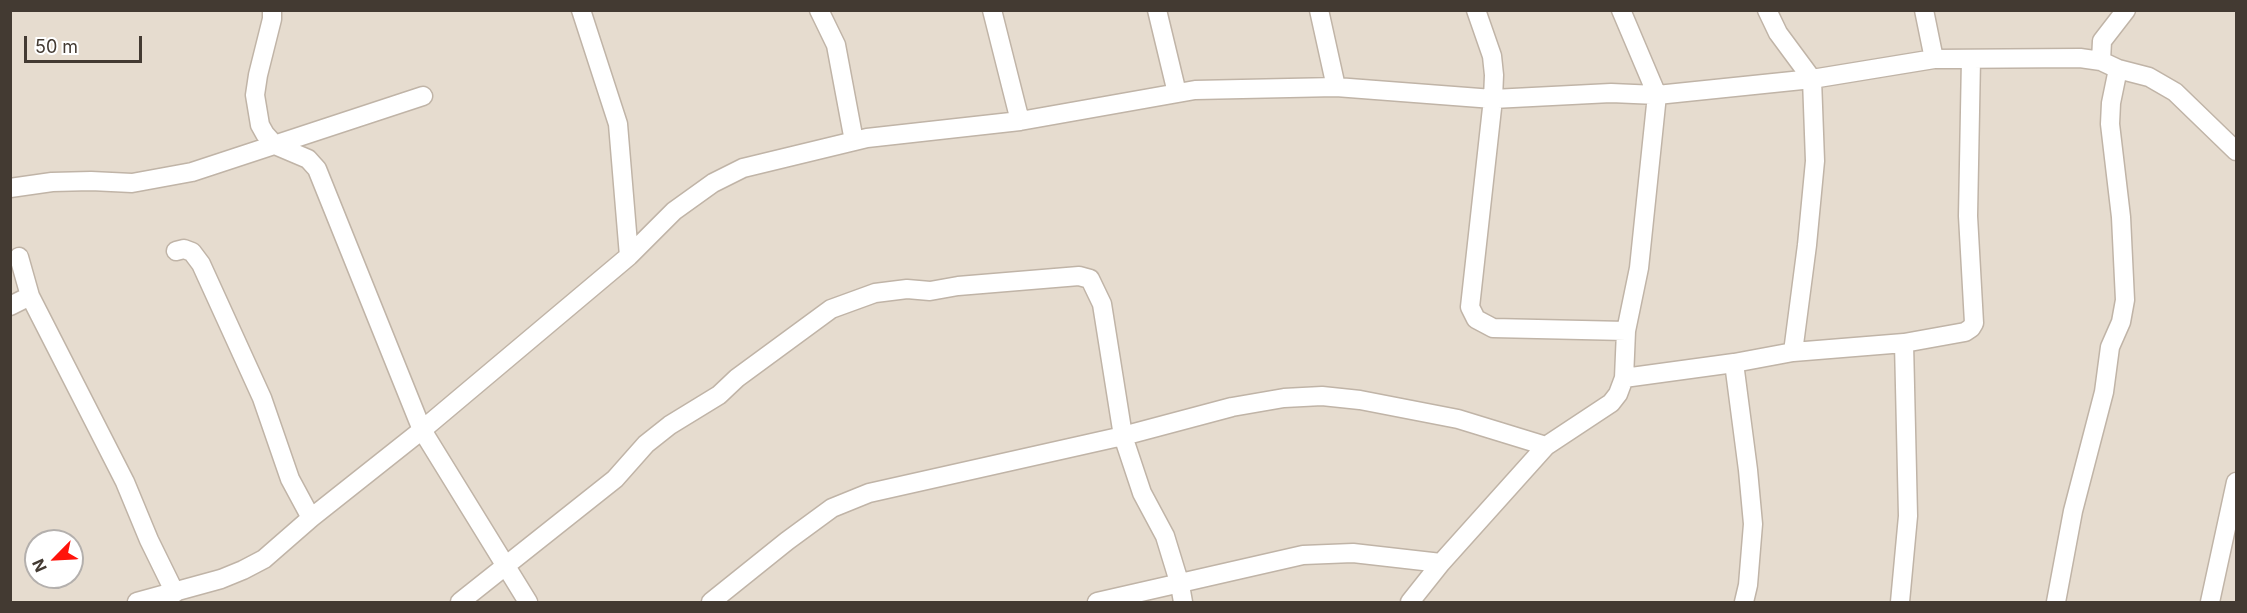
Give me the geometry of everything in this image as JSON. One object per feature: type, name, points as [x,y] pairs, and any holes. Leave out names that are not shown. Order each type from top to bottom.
[{"type":"street","points":[[272,10],[255,95],[260,125],[265,135],[275,145],[308,159],[317,170],[422,430],[528,603]]},
{"type":"street","points":[[581,10],[618,124],[629,256]]},
{"type":"street","points":[[819,10],[836,45],[854,141]]},
{"type":"street","points":[[992,10],[1020,121]]},
{"type":"street","points":[[1157,10],[1177,93]]},
{"type":"street","points":[[1318,10],[1336,87]]},
{"type":"street","points":[[1476,10],[1492,56],[1493,99],[1470,308],[1476,320],[1493,328],[1626,331]]},
{"type":"street","points":[[1410,603],[1441,563],[1545,446],[1611,403],[1618,394],[1624,378],[1626,331],[1639,268],[1657,95],[1621,10]]},
{"type":"street","points":[[1767,10],[1778,33],[1812,80],[1815,161],[1793,352]]},
{"type":"street","points":[[1924,10],[1934,59]]},
{"type":"street","points":[[2101,61],[2102,40],[2126,10]]},
{"type":"street","points":[[137,603],[243,570],[264,559],[629,256],[674,211],[712,183],[743,168],[854,141],[1020,121],[1195,90],[1336,87],[1493,99],[1611,93],[1657,95],[1812,80],[1934,59],[2080,58],[2101,61],[2118,69],[2149,77],[2175,92],[2236,152]]},
{"type":"street","points":[[1624,378],[1734,363],[1793,352],[1904,343],[1965,332],[1971,328],[1974,323],[1968,216],[1971,59]]},
{"type":"street","points":[[2056,603],[2073,511],[2104,392],[2110,347],[2121,322],[2125,300],[2121,217],[2110,124],[2110,103],[2118,69]]},
{"type":"street","points":[[10,188],[52,182],[132,183],[192,172],[423,96]]},
{"type":"street","points":[[176,250],[184,249],[192,252],[201,264],[262,398],[290,479],[311,518]]},
{"type":"street","points":[[19,257],[30,296],[125,482],[149,540],[175,593]]},
{"type":"street","points":[[460,603],[615,479],[646,444],[670,425],[719,395],[737,378],[831,309],[875,292],[907,289],[930,291],[958,286],[1078,276],[1090,279],[1102,304],[1123,436],[1142,493],[1165,536],[1182,594]]},
{"type":"street","points":[[10,306],[30,296]]},
{"type":"street","points":[[1900,603],[1908,516],[1904,343]]},
{"type":"street","points":[[1734,363],[1753,524],[1748,585],[1744,603]]},
{"type":"street","points":[[711,603],[832,508],[869,493],[1123,436],[1232,407],[1284,398],[1322,396],[1359,400],[1458,419],[1545,446]]},
{"type":"street","points":[[2210,603],[2236,482]]},
{"type":"street","points":[[1097,603],[1182,594],[1303,555],[1353,553],[1441,563]]},
{"type":"shaded area","points":[[10,11],[2236,11],[2236,602],[11,602]]}]
